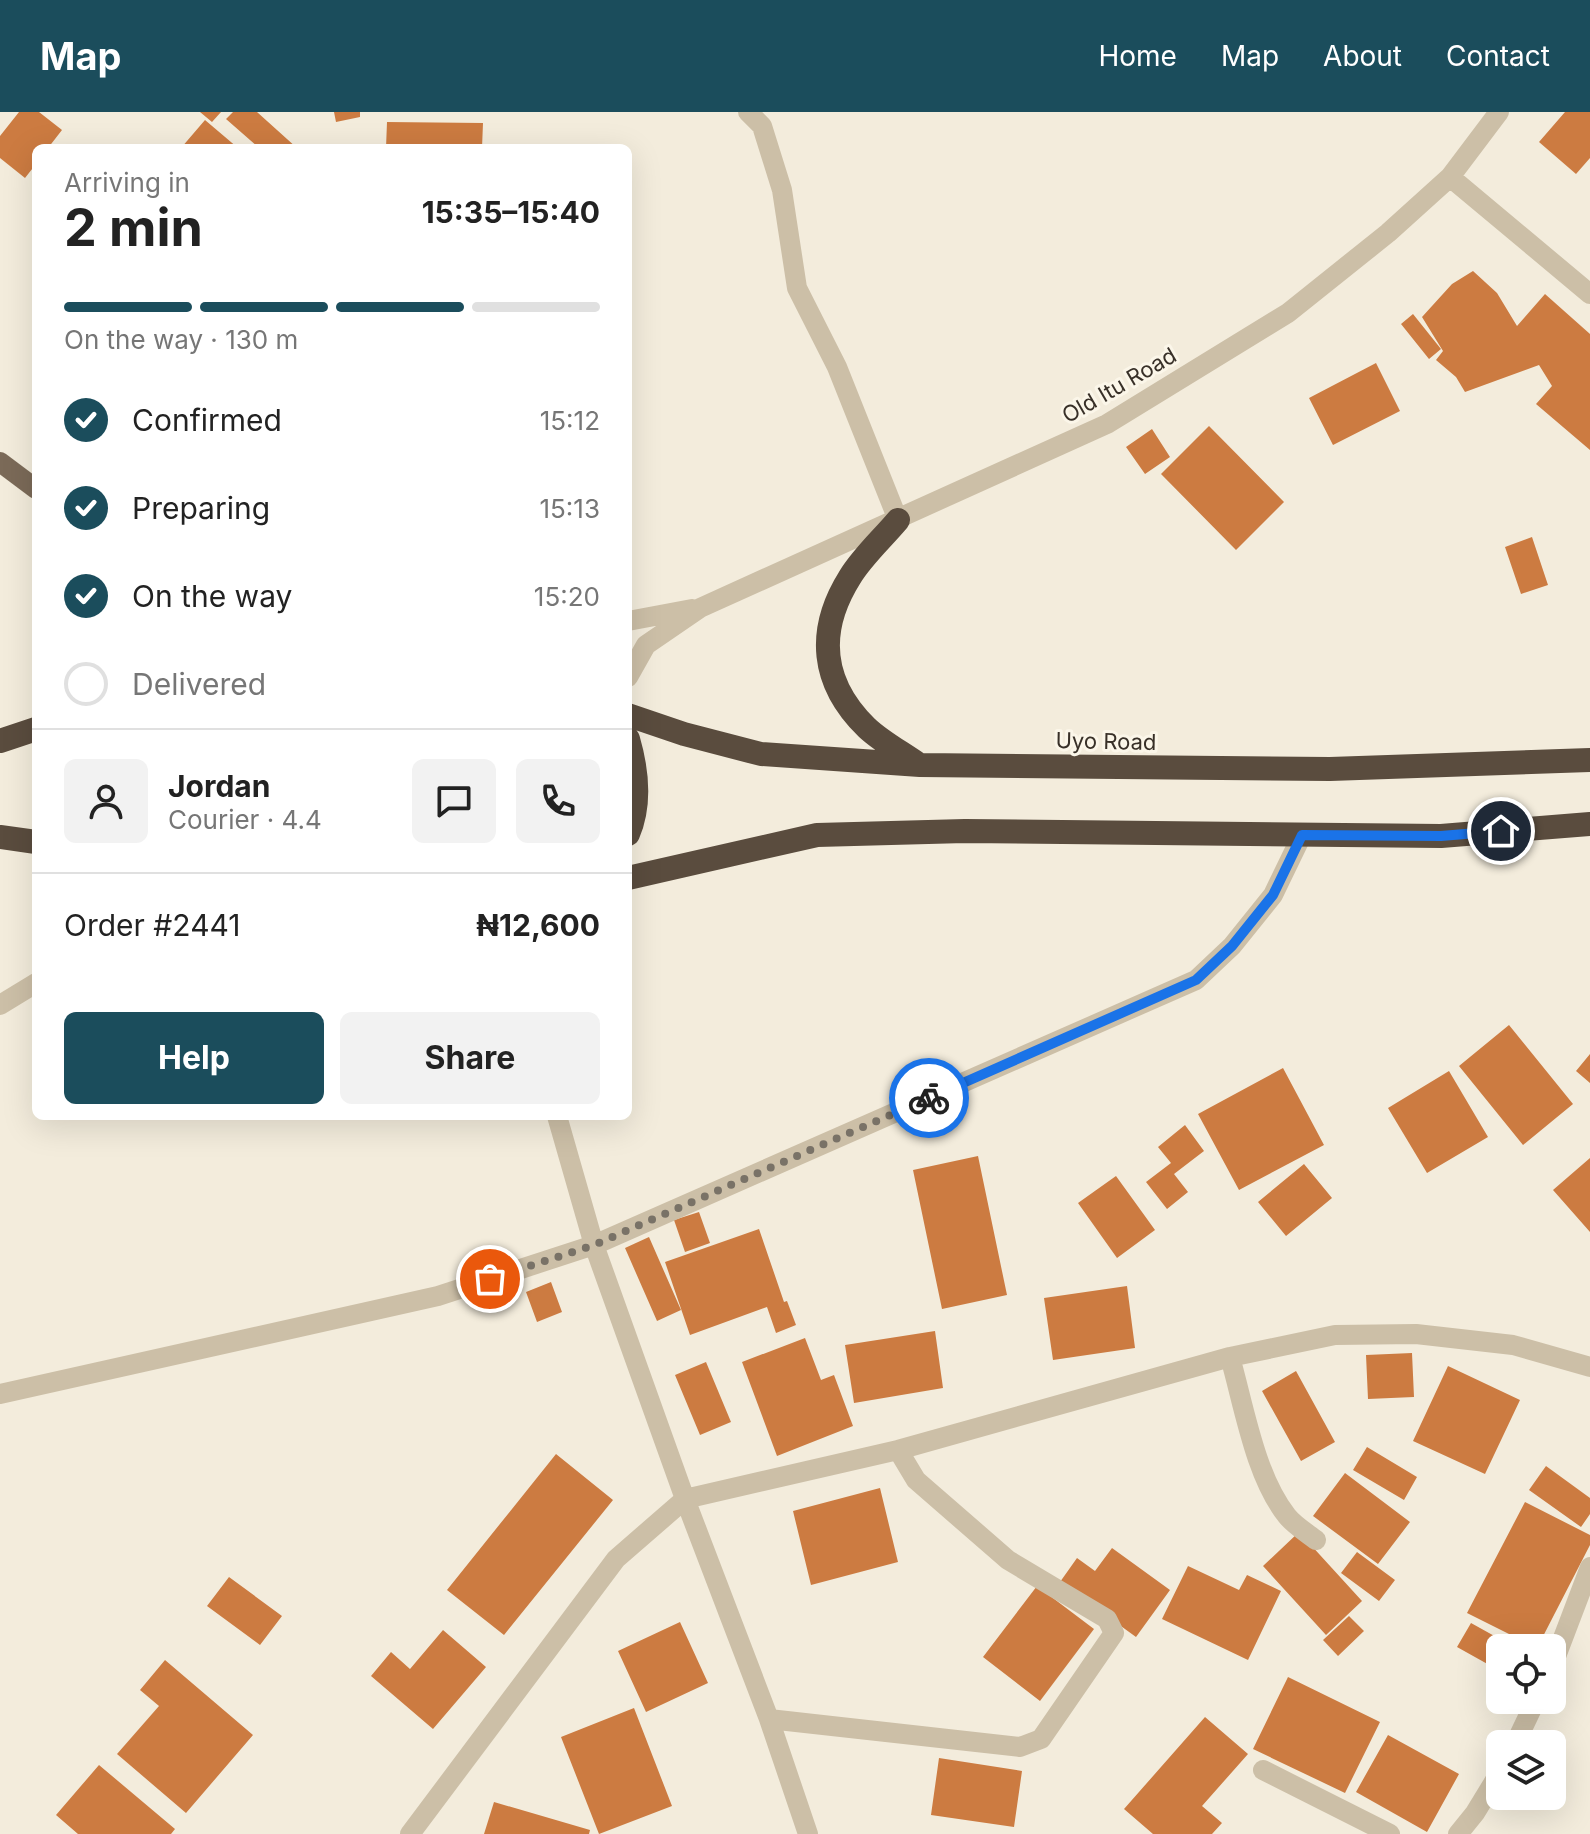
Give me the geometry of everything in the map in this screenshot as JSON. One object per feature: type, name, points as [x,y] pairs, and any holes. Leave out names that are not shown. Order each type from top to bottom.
[{"type":"highway","points":[[898,520],[851,575],[832,612],[826,640],[831,672],[847,706],[870,730],[920,765]]},
{"type":"highway","name":"Uyo Road","points":[[632,716],[761,754],[920,765],[1330,769],[1590,760]]},
{"type":"highway","points":[[0,741],[32,730]]},
{"type":"highway","points":[[632,752],[636,766],[636,816],[632,825]]},
{"type":"highway","points":[[632,877],[817,835],[965,831],[1441,836],[1590,824]]},
{"type":"highway","points":[[0,837],[32,841]]},
{"type":"main road","points":[[0,462],[32,486]]},
{"type":"street","points":[[748,112],[762,126],[782,190],[797,288],[837,367],[898,520]]},
{"type":"street","name":"Old Itu Road","points":[[700,608],[1107,424],[1288,313],[1388,233],[1450,177],[1499,112]]},
{"type":"street","points":[[1450,177],[1590,294]]},
{"type":"street","points":[[632,620],[700,608]]},
{"type":"street","points":[[632,670],[646,645],[700,608]]},
{"type":"street","points":[[0,1394],[438,1296],[594,1245],[1196,980],[1232,946],[1273,895],[1302,835]]},
{"type":"street","points":[[0,1005],[32,985]]},
{"type":"street","points":[[558,1120],[594,1245],[685,1499],[769,1719],[808,1834]]},
{"type":"street","points":[[410,1834],[616,1559],[685,1499],[898,1450],[1230,1357],[1335,1335],[1416,1334],[1513,1345],[1590,1367]]},
{"type":"street","points":[[1230,1357],[1259,1462],[1273,1493],[1288,1518],[1316,1540]]},
{"type":"street","points":[[769,1719],[1020,1747],[1041,1739],[1114,1633],[1107,1619],[1008,1560],[916,1480],[898,1450]]},
{"type":"street","points":[[1565,1634],[1590,1567]]},
{"type":"street","points":[[1263,1770],[1390,1834]]},
{"type":"street","points":[[1458,1834],[1486,1795]]},
{"type":"building","points":[[19,112],[39,112],[62,130],[51,144],[32,144],[32,169],[25,178],[0,158],[0,136]]},
{"type":"building","points":[[200,112],[221,112],[212,122]]},
{"type":"building","points":[[233,112],[257,112],[293,144],[254,144],[226,119]]},
{"type":"building","points":[[334,112],[360,112],[360,117],[336,122]]},
{"type":"building","points":[[1565,112],[1590,112],[1590,158],[1576,174],[1539,142]]},
{"type":"building","points":[[205,120],[233,144],[184,144]]},
{"type":"building","points":[[387,122],[483,123],[482,144],[386,144]]},
{"type":"building","points":[[1473,271],[1497,293],[1517,326],[1545,294],[1590,334],[1590,450],[1536,404],[1552,386],[1539,365],[1465,392],[1456,377],[1436,360],[1443,351],[1422,317],[1452,284]]},
{"type":"building","points":[[1413,314],[1441,349],[1429,359],[1401,324]]},
{"type":"building","points":[[1376,363],[1400,411],[1333,445],[1309,398]]},
{"type":"building","points":[[1209,426],[1284,502],[1236,550],[1161,474]]},
{"type":"building","points":[[1152,429],[1170,457],[1145,474],[1126,447]]},
{"type":"building","points":[[1532,537],[1548,585],[1521,594],[1505,547]]},
{"type":"building","points":[[1509,1025],[1573,1104],[1523,1145],[1459,1066]]},
{"type":"building","points":[[1590,1054],[1590,1083],[1576,1071]]},
{"type":"building","points":[[1283,1068],[1324,1145],[1239,1190],[1198,1114]]},
{"type":"building","points":[[1449,1071],[1488,1137],[1427,1173],[1388,1108]]},
{"type":"building","points":[[1185,1125],[1204,1151],[1174,1174],[1188,1192],[1167,1209],[1146,1182],[1171,1163],[1158,1147]]},
{"type":"building","points":[[978,1156],[1007,1295],[942,1309],[913,1170]]},
{"type":"building","points":[[1590,1158],[1590,1232],[1553,1190]]},
{"type":"building","points":[[1304,1164],[1332,1198],[1286,1236],[1258,1202]]},
{"type":"building","points":[[1116,1176],[1155,1230],[1117,1258],[1078,1203]]},
{"type":"building","points":[[699,1212],[710,1243],[685,1252],[674,1220]]},
{"type":"building","points":[[759,1229],[784,1302],[787,1301],[796,1325],[776,1333],[767,1307],[690,1335],[665,1262]]},
{"type":"building","points":[[649,1237],[681,1310],[657,1321],[625,1248]]},
{"type":"building","points":[[551,1282],[562,1312],[537,1322],[526,1292]]},
{"type":"building","points":[[1127,1286],[1135,1348],[1053,1360],[1044,1298]]},
{"type":"building","points":[[935,1331],[943,1388],[854,1403],[845,1345]]},
{"type":"building","points":[[805,1338],[821,1380],[834,1375],[853,1426],[777,1456],[742,1362]]},
{"type":"building","points":[[1412,1353],[1414,1397],[1368,1399],[1366,1355]]},
{"type":"building","points":[[706,1362],[731,1422],[700,1435],[675,1375]]},
{"type":"building","points":[[1448,1366],[1520,1400],[1485,1474],[1413,1441]]},
{"type":"building","points":[[1296,1371],[1335,1442],[1301,1461],[1262,1391]]},
{"type":"building","points":[[1367,1447],[1417,1477],[1404,1500],[1353,1470]]},
{"type":"building","points":[[556,1454],[613,1500],[504,1635],[447,1590]]},
{"type":"building","points":[[1546,1466],[1590,1498],[1590,1514],[1581,1527],[1529,1490]]},
{"type":"building","points":[[1345,1473],[1410,1522],[1378,1564],[1313,1516]]},
{"type":"building","points":[[880,1488],[898,1562],[811,1585],[793,1511]]},
{"type":"building","points":[[1525,1502],[1590,1535],[1590,1545],[1544,1634],[1509,1634],[1467,1613]]},
{"type":"building","points":[[1299,1532],[1362,1601],[1326,1635],[1263,1566]]},
{"type":"building","points":[[1112,1548],[1170,1590],[1136,1637],[1060,1582],[1077,1558],[1095,1571]]},
{"type":"building","points":[[1357,1552],[1395,1580],[1379,1601],[1341,1573]]},
{"type":"building","points":[[1188,1566],[1239,1590],[1247,1575],[1281,1591],[1248,1660],[1162,1619]]},
{"type":"building","points":[[229,1577],[282,1616],[260,1645],[207,1606]]},
{"type":"building","points":[[1037,1586],[1094,1629],[1040,1701],[983,1657]]},
{"type":"building","points":[[1349,1616],[1364,1631],[1338,1656],[1323,1640]]},
{"type":"building","points":[[680,1622],[708,1683],[646,1712],[618,1651]]},
{"type":"building","points":[[1471,1623],[1491,1634],[1486,1634],[1486,1663],[1457,1647]]},
{"type":"building","points":[[443,1630],[486,1667],[433,1729],[371,1676],[391,1652],[410,1669]]},
{"type":"building","points":[[165,1660],[253,1735],[186,1813],[117,1754],[159,1706],[140,1690]]},
{"type":"building","points":[[1288,1677],[1380,1722],[1345,1793],[1253,1749]]},
{"type":"building","points":[[634,1708],[672,1806],[599,1834],[561,1737]]},
{"type":"building","points":[[1205,1717],[1248,1754],[1202,1806],[1222,1823],[1212,1834],[1153,1834],[1124,1809]]},
{"type":"building","points":[[1388,1735],[1459,1774],[1427,1832],[1356,1792]]},
{"type":"building","points":[[939,1758],[1022,1771],[1014,1827],[931,1815]]},
{"type":"building","points":[[99,1765],[175,1829],[171,1834],[78,1834],[56,1815]]},
{"type":"building","points":[[494,1802],[590,1830],[589,1834],[484,1834]]},
{"type":"way so far","points":[[490,1279],[594,1245],[929,1098]]},
{"type":"route","points":[[929,1098],[1196,980],[1232,946],[1273,895],[1302,835],[1441,836],[1501,831]]}]
